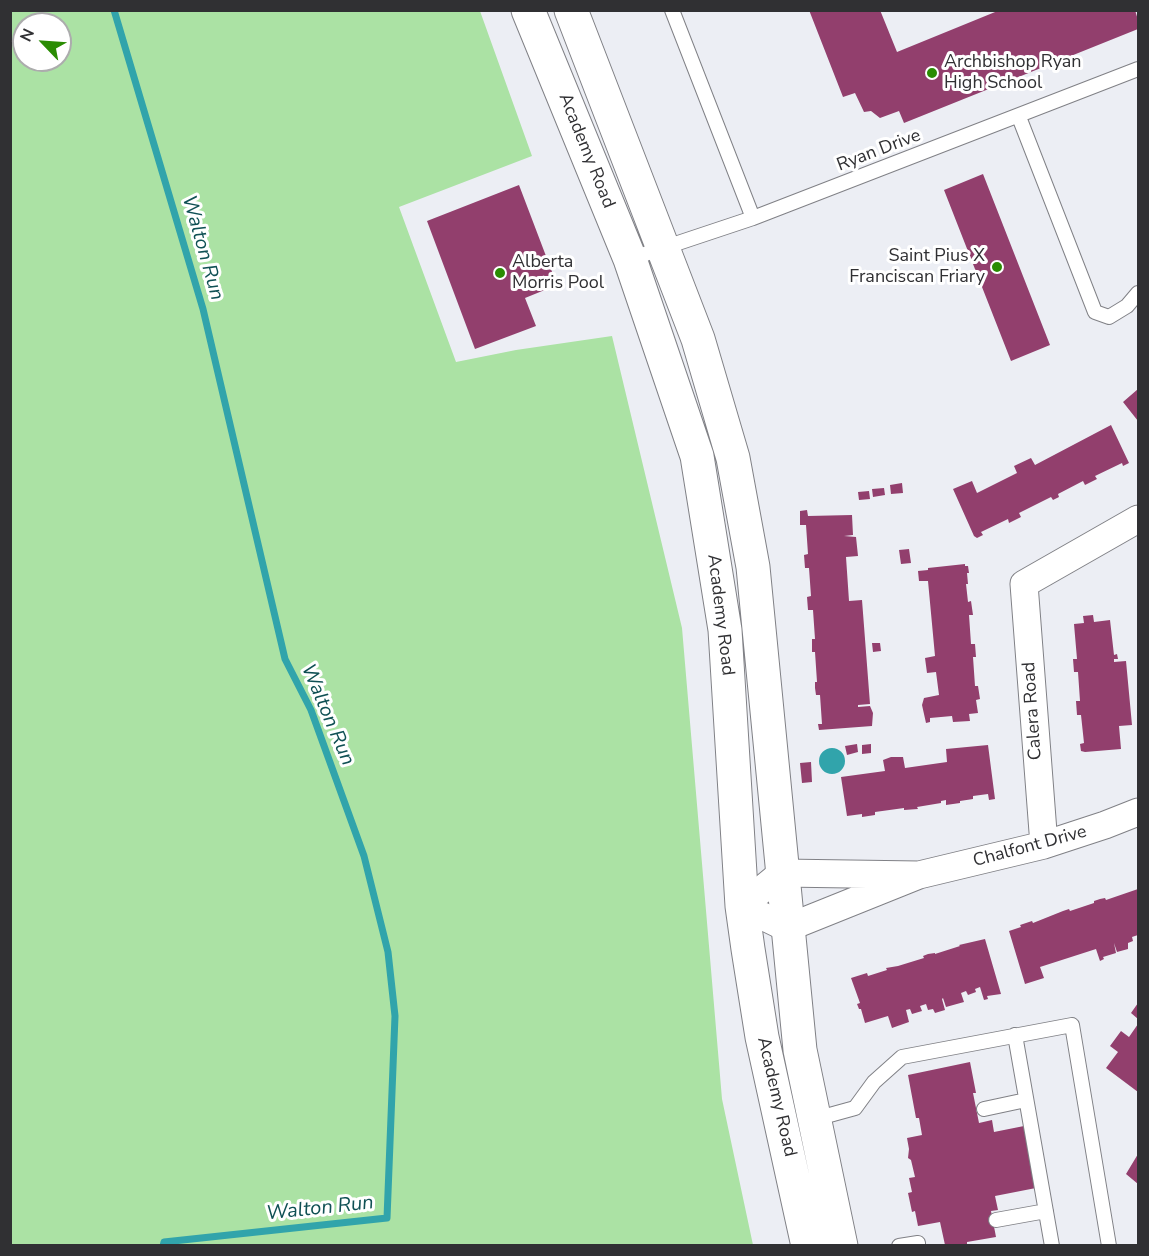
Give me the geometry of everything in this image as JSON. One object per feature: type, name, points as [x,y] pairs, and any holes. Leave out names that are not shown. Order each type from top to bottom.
[{"type":"main road","name":"Academy Road","points":[[528,10],[630,259],[697,456],[725,630],[742,906],[762,1036],[808,1245]]},
{"type":"main road","name":"Academy Road","points":[[571,10],[698,339],[735,469],[753,567],[800,1050],[841,1245]]},
{"type":"street","name":"Calera Road","points":[[1044,845],[1023,584],[1138,519]]},
{"type":"street","name":"Chalfont Drive","points":[[787,928],[919,875],[1044,845],[1138,812]]},
{"type":"street","name":"Chalfont Drive","points":[[782,873],[919,875]]},
{"type":"street","points":[[782,873],[742,906],[787,928]]},
{"type":"lane","points":[[672,10],[753,218]]},
{"type":"lane","name":"Ryan Drive","points":[[630,259],[753,218],[1019,117],[1138,69]]},
{"type":"lane","points":[[1019,117],[1095,312],[1109,317],[1127,306],[1138,292]]},
{"type":"lane","points":[[814,1119],[855,1108],[874,1082],[902,1057],[1072,1025],[1109,1245]]},
{"type":"lane","points":[[1015,1035],[1052,1245]]},
{"type":"lane","points":[[984,1109],[1026,1100]]},
{"type":"lane","points":[[996,1220],[1046,1211]]},
{"type":"lane","points":[[899,1245],[918,1243],[918,1245]]},
{"type":"green space","points":[[10,11],[480,11],[532,156],[399,207],[456,362],[516,350],[612,336],[682,628],[722,1099],[753,1245],[11,1245]]},
{"type":"water","points":[[832,748],[841,752],[845,761],[841,770],[832,774],[823,770],[819,761],[823,752]]},
{"type":"building","name":"Archbishop Ryan High School","points":[[809,10],[880,10],[897,52],[1000,10],[1135,10],[1138,29],[904,123],[899,111],[880,118],[871,111],[864,112],[855,93],[843,97]]},
{"type":"building","name":"Saint Pius X Franciscan Friary","points":[[983,174],[1050,345],[1011,361],[944,190]]},
{"type":"building","name":"Alberta Morris Pool","points":[[519,185],[557,285],[525,298],[536,326],[475,349],[427,221]]},
{"type":"building","points":[[1138,389],[1138,421],[1123,402]]},
{"type":"building","points":[[1111,425],[1129,463],[1123,466],[1122,463],[1095,476],[1097,479],[1085,485],[1083,481],[1058,494],[1059,497],[1053,500],[1051,497],[1019,513],[1021,517],[1009,523],[1008,519],[981,532],[983,535],[977,538],[974,536],[953,489],[972,481],[977,493],[1017,473],[1014,466],[1031,458],[1035,465]]},
{"type":"building","points":[[902,483],[903,493],[891,494],[890,485]]},
{"type":"building","points":[[884,488],[885,495],[873,497],[872,489]]},
{"type":"building","points":[[869,491],[870,499],[859,500],[858,492]]},
{"type":"building","points":[[807,510],[808,516],[852,515],[853,535],[844,536],[856,537],[858,556],[846,557],[849,601],[862,600],[870,704],[858,705],[858,707],[870,706],[873,713],[872,726],[819,730],[818,724],[822,724],[820,695],[816,695],[815,688],[815,682],[817,682],[815,652],[812,652],[812,639],[815,639],[813,610],[808,610],[807,597],[811,596],[809,568],[805,568],[804,555],[808,554],[806,525],[800,525],[800,511]]},
{"type":"building","points":[[909,549],[911,563],[901,564],[899,550]]},
{"type":"building","points":[[965,564],[968,566],[969,573],[967,573],[968,584],[966,584],[968,602],[971,601],[973,615],[969,615],[971,644],[975,644],[976,657],[973,657],[975,686],[978,686],[980,699],[976,700],[978,713],[969,714],[970,721],[953,722],[952,716],[930,718],[930,722],[926,723],[922,705],[924,698],[939,695],[936,672],[927,673],[925,658],[935,656],[928,581],[919,581],[918,571]]},
{"type":"building","points":[[1093,615],[1094,622],[1110,620],[1114,655],[1117,654],[1118,659],[1114,659],[1114,662],[1126,661],[1132,725],[1119,726],[1121,749],[1085,752],[1081,751],[1080,744],[1084,743],[1081,715],[1077,715],[1076,701],[1080,701],[1078,672],[1074,672],[1073,659],[1077,659],[1074,624],[1084,623],[1083,616]]},
{"type":"building","points":[[872,643],[880,643],[881,651],[873,652]]},
{"type":"building","points":[[857,744],[858,752],[847,755],[845,746]]},
{"type":"building","points":[[871,744],[871,753],[862,754],[862,745]]},
{"type":"building","points":[[988,745],[995,799],[989,800],[988,794],[973,796],[973,799],[960,801],[960,803],[946,805],[946,800],[917,807],[918,809],[904,810],[904,808],[875,812],[875,815],[862,817],[862,814],[847,816],[841,777],[885,771],[883,760],[891,757],[903,757],[905,768],[947,762],[946,749]]},
{"type":"building","points":[[811,762],[812,782],[802,783],[800,763]]},
{"type":"building","points":[[1138,889],[1138,935],[1132,937],[1133,941],[1128,943],[1128,949],[1117,952],[1114,943],[1116,953],[1103,957],[1104,959],[1100,961],[1096,949],[1040,967],[1044,978],[1025,984],[1009,931],[1032,921],[1033,923],[1069,909],[1070,911],[1100,899],[1105,898],[1106,900]]},
{"type":"building","points":[[985,939],[1001,994],[987,996],[988,999],[984,1000],[980,987],[975,989],[976,992],[968,995],[966,991],[961,993],[964,1002],[946,1007],[943,998],[945,1010],[935,1013],[933,1009],[928,1010],[926,1004],[920,1006],[922,1011],[912,1014],[910,1009],[906,1010],[909,1022],[892,1028],[888,1016],[865,1023],[857,1004],[860,1003],[851,978],[867,973],[868,976],[887,970],[886,968],[924,958],[923,956],[928,954]]},
{"type":"building","points":[[1138,1003],[1138,1019],[1131,1013]]},
{"type":"building","points":[[1138,1024],[1138,1092],[1106,1068],[1118,1052],[1110,1046],[1121,1031],[1129,1037]]},
{"type":"building","points":[[970,1062],[979,1123],[992,1120],[994,1132],[1029,1125],[1041,1187],[995,1196],[998,1210],[991,1211],[996,1237],[967,1242],[967,1245],[945,1245],[940,1222],[918,1226],[915,1211],[912,1212],[908,1193],[912,1192],[909,1178],[915,1177],[911,1160],[908,1158],[907,1138],[922,1135],[919,1118],[916,1118],[908,1075]]},
{"type":"building","points":[[1138,1154],[1138,1184],[1126,1174]]},
{"type":"waterway","name":"Walton Run","points":[[114,10],[203,309],[285,659],[311,710],[364,856],[388,952],[395,1016],[387,1218],[164,1242],[163,1246]]},
{"type":"place","name":"Archbishop Ryan High School","points":[[932,73]]},
{"type":"place","name":"Saint Pius X Franciscan Friary","points":[[997,267]]},
{"type":"place","name":"Alberta Morris Pool","points":[[500,273]]}]
